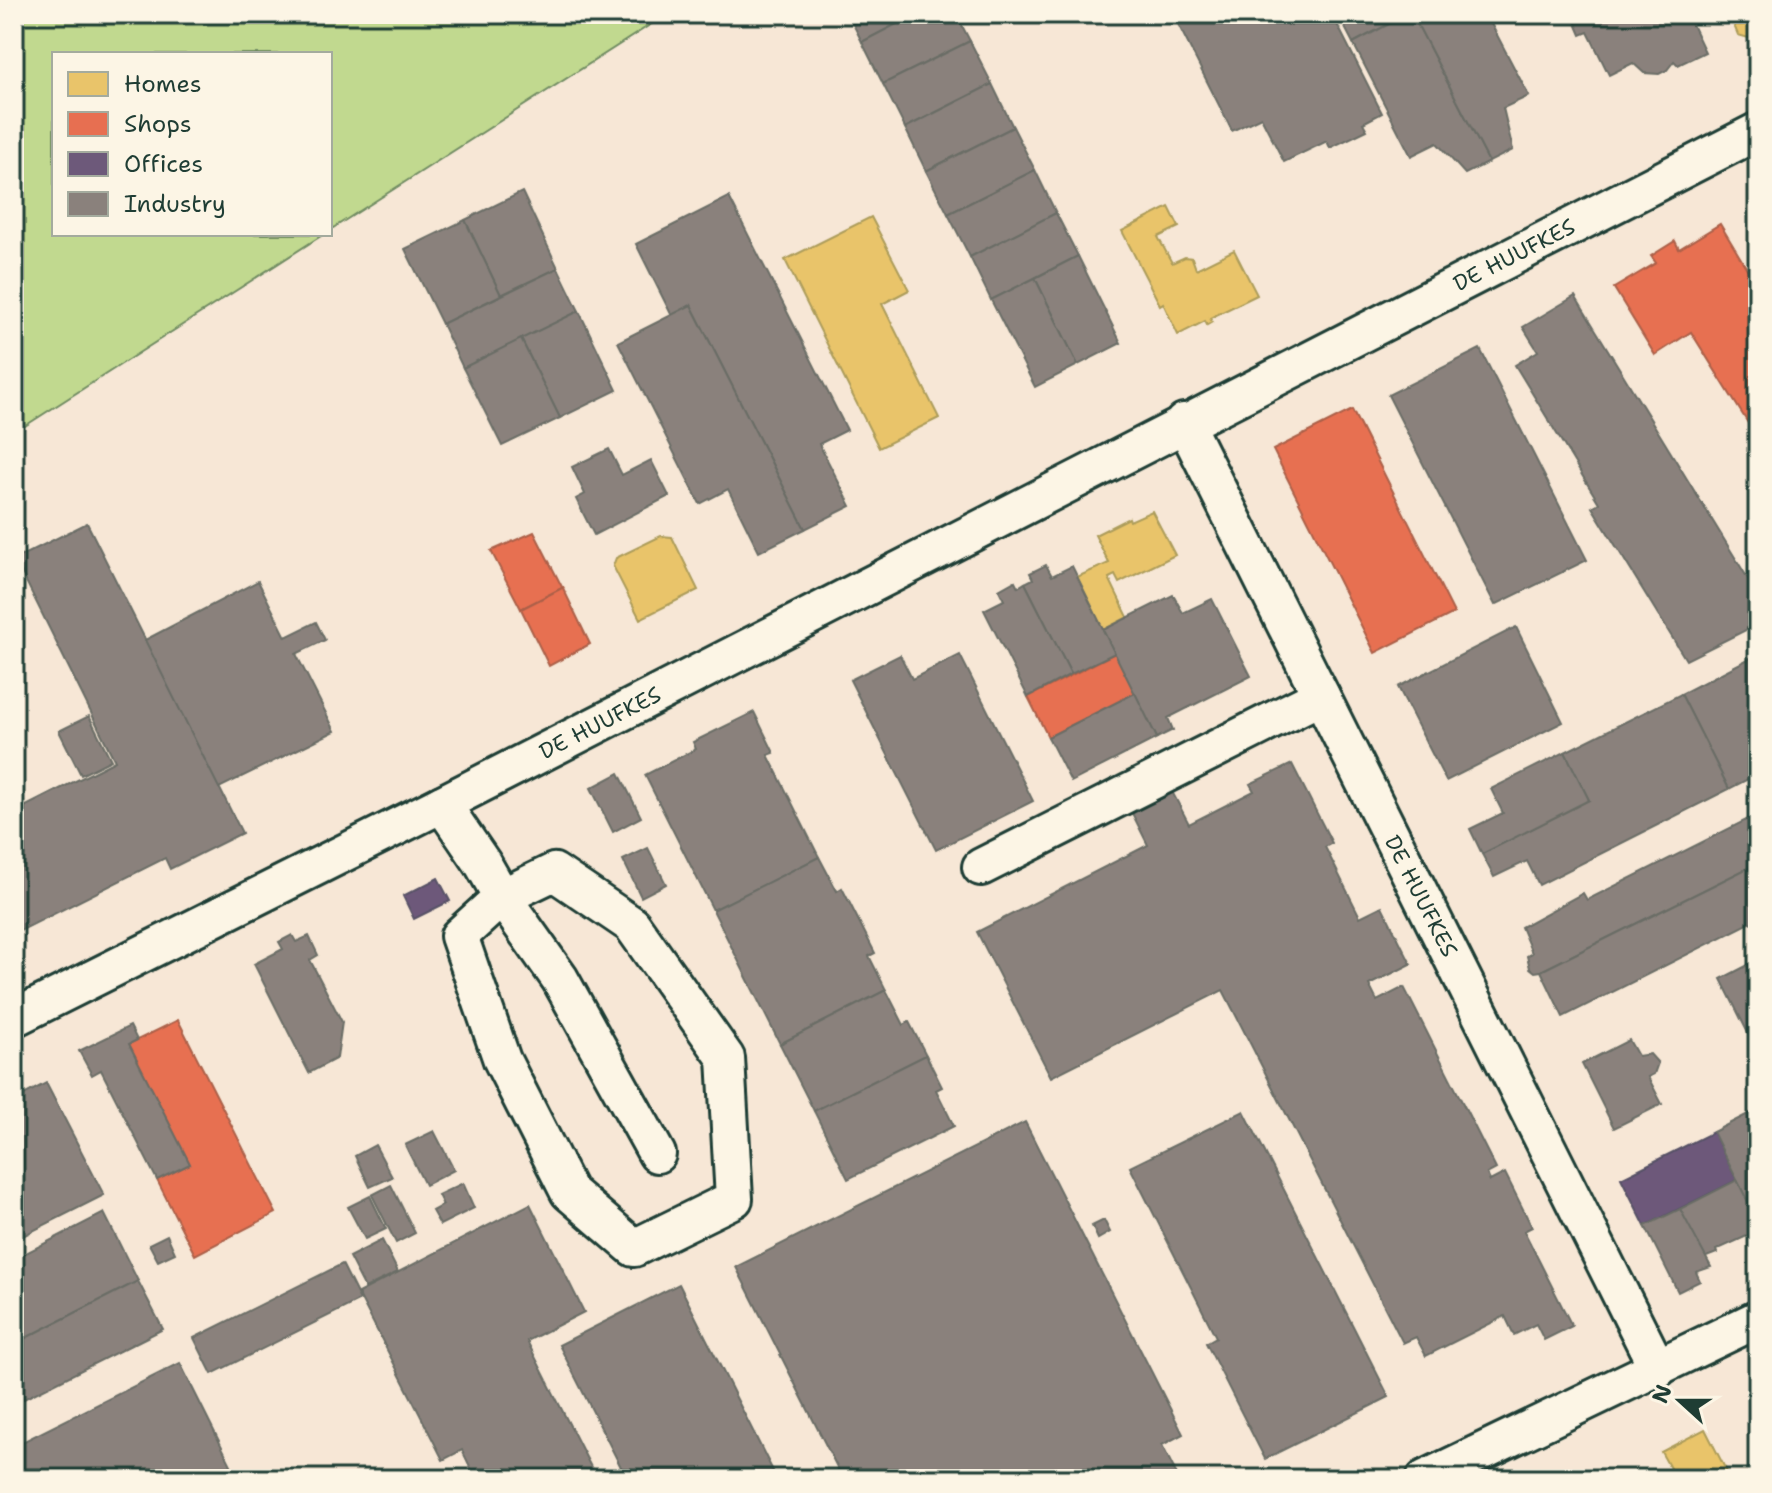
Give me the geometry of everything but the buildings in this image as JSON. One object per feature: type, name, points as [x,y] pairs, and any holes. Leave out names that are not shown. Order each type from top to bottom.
[{"type":"street","name":"DE HUUFKES","points":[[14,1018],[442,804],[1758,131]]},
{"type":"street","name":"DE HUUFKES","points":[[1184,422],[1658,1369]]},
{"type":"street","points":[[981,867],[1321,696]]},
{"type":"street","points":[[442,804],[560,979],[657,1154]]},
{"type":"street","points":[[554,872],[632,925],[726,1058],[734,1199],[634,1248],[569,1192],[502,1060],[459,936],[502,897],[554,872]]},
{"type":"street","points":[[1425,1479],[1758,1319]]},
{"type":"green space","points":[[14,14],[667,14],[332,229],[332,52],[52,52],[52,236],[321,236],[14,433]]}]
